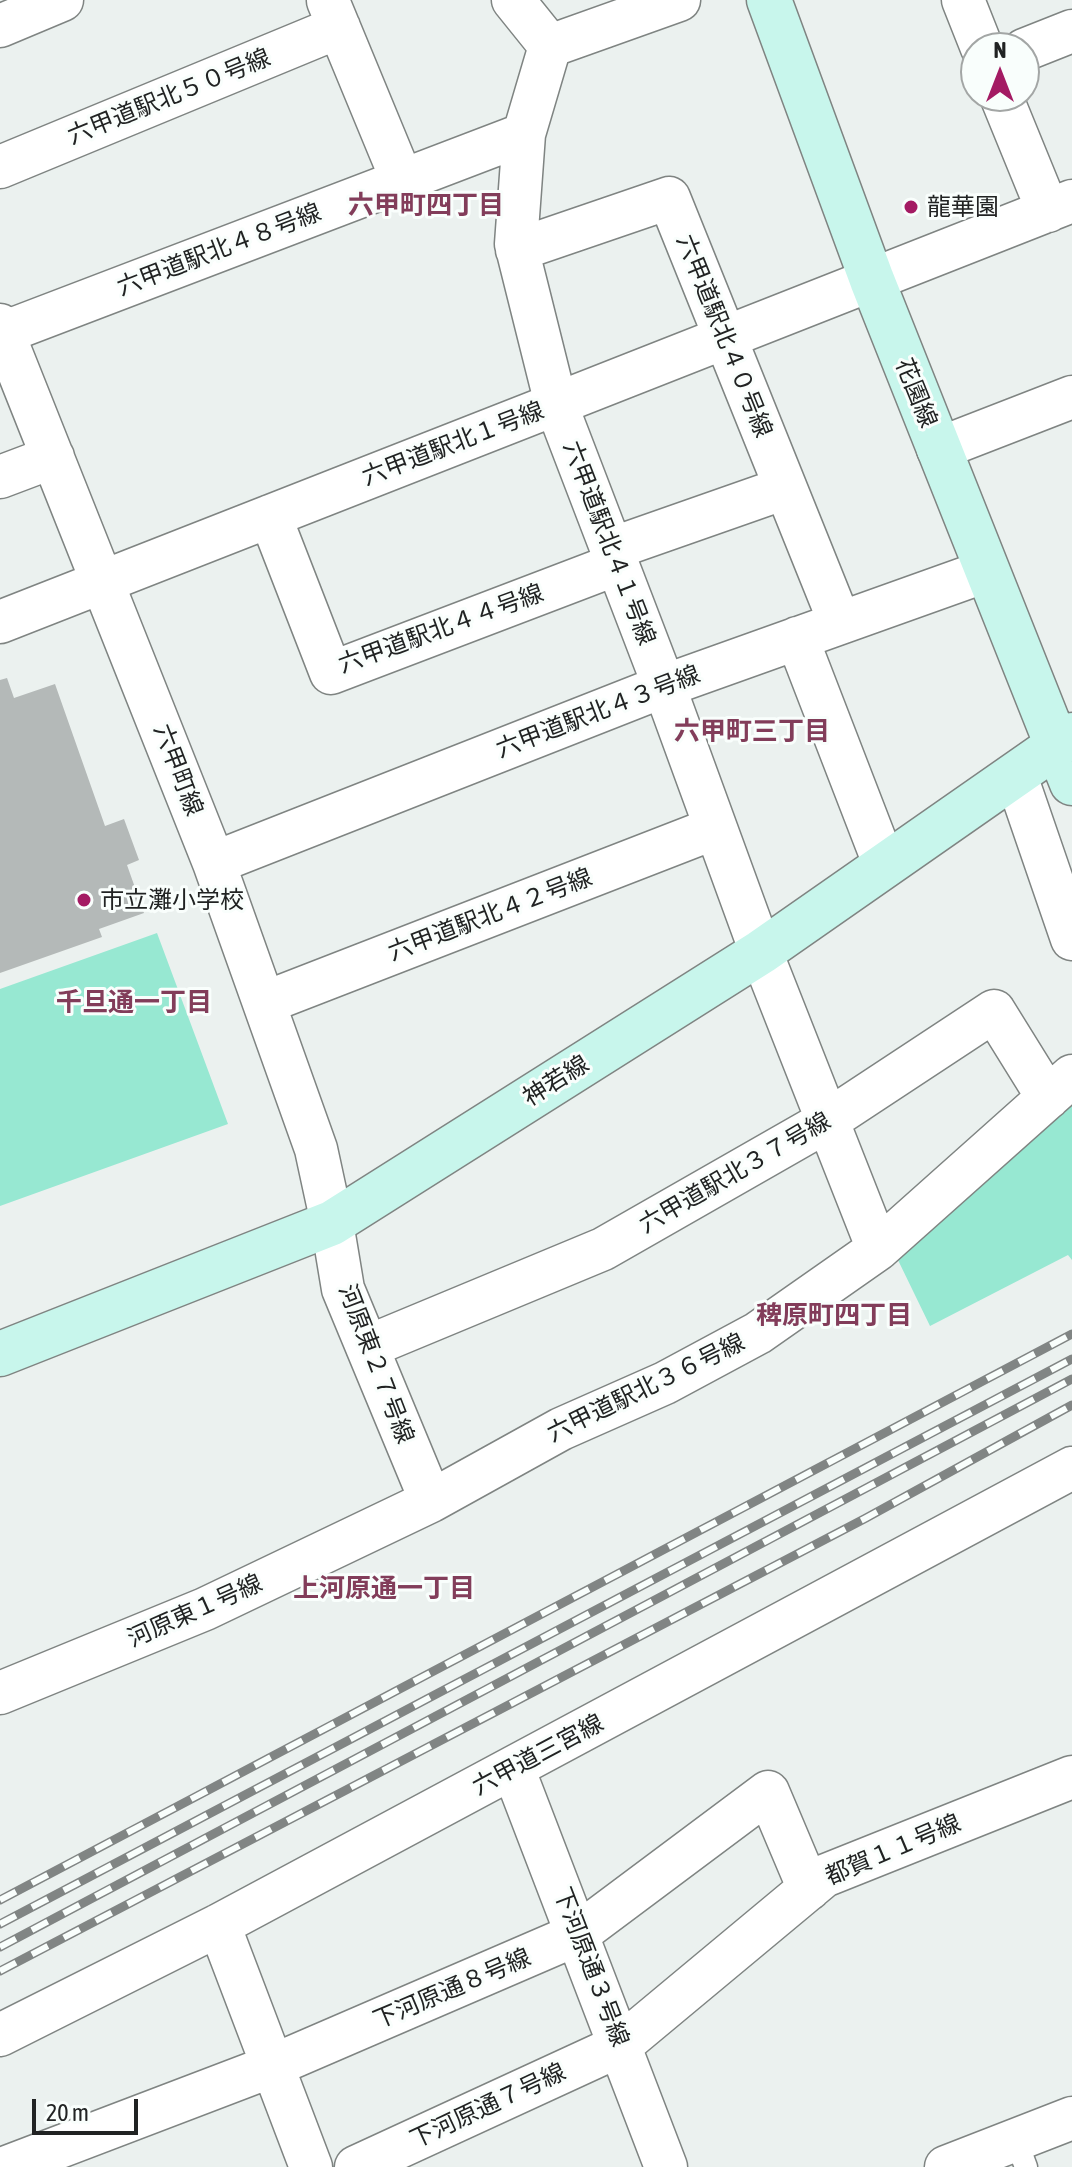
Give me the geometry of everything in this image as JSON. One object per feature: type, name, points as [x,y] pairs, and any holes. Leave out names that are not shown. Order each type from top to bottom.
[{"type":"street","points":[[513,0],[550,46],[679,0]]},
{"type":"street","name":"花園線","points":[[769,0],[872,280],[986,571],[1068,754]]},
{"type":"street","points":[[963,0],[976,32]]},
{"type":"street","points":[[0,26],[57,1]]},
{"type":"street","points":[[333,14],[402,180]]},
{"type":"street","name":"六甲道駅北５０号線","points":[[0,167],[333,14]]},
{"type":"street","points":[[1040,44],[1072,31]]},
{"type":"street","name":"六甲道駅北１号線","points":[[0,622],[556,404],[517,250],[524,134],[550,46]]},
{"type":"street","points":[[556,404],[1060,206],[1010,112]]},
{"type":"street","name":"六甲道駅北４８号線","points":[[1,330],[524,134]]},
{"type":"street","name":"六甲道駅北４０号線","points":[[517,250],[669,198],[840,623]]},
{"type":"street","name":"六甲町線","points":[[1,330],[104,581],[214,863],[316,1149],[332,1223]]},
{"type":"street","points":[[938,449],[1072,397]]},
{"type":"street","name":"六甲道駅北４１号線","points":[[556,404],[761,952],[878,1249]]},
{"type":"street","points":[[0,477],[53,457]]},
{"type":"street","name":"六甲道駅北４４号線","points":[[270,516],[331,673],[785,488]]},
{"type":"street","name":"六甲道駅北４３号線","points":[[214,863],[664,686],[986,571]]},
{"type":"street","points":[[797,638],[885,866]]},
{"type":"street","name":"神若線","points":[[0,1354],[332,1223],[761,952],[1016,776],[1068,754]]},
{"type":"street","points":[[1016,776],[1072,939]]},
{"type":"street","name":"六甲道駅北４２号線","points":[[264,1003],[715,828]]},
{"type":"street","name":"六甲道駅北３７号線","points":[[367,1347],[596,1253],[827,1121],[994,1011],[1060,1087]]},
{"type":"street","name":"六甲道駅北３６号線","points":[[431,1501],[561,1429],[665,1383],[758,1333],[878,1249],[1060,1087]]},
{"type":"street","name":"河原東２７号線","points":[[332,1223],[343,1289],[431,1501]]},
{"type":"street","name":"六甲道三宮線","points":[[0,2035],[219,1925],[513,1768],[1062,1486]]},
{"type":"street","name":"河原東１号線","points":[[0,1693],[205,1609],[431,1501]]},
{"type":"street","name":"下河原通３号線","points":[[513,1768],[666,2167]]},
{"type":"street","name":"都賀１１号線","points":[[621,2045],[824,1876],[1072,1777]]},
{"type":"street","name":"下河原通８号線","points":[[7,2167],[272,2066],[578,1934],[768,1792],[809,1889]]},
{"type":"street","points":[[219,1925],[311,2167]]},
{"type":"street","name":"下河原通７号線","points":[[356,2167],[621,2045]]},
{"type":"street","points":[[946,2167],[1021,2153],[1072,2118]]},
{"type":"green space","points":[[157,933],[228,1124],[0,1206],[0,989]]},
{"type":"green space","points":[[1072,1093],[1072,1260],[1068,1255],[930,1326],[897,1258]]},
{"type":"building","points":[[7,678],[14,698],[55,684],[105,826],[124,819],[139,860],[127,865],[144,913],[99,929],[102,937],[0,973],[0,680]]},
{"type":"railway","points":[[0,1900],[1072,1334]]},
{"type":"railway","points":[[0,1924],[1072,1359]]},
{"type":"railway","points":[[0,1947],[1072,1379]]},
{"type":"railway","points":[[0,1971],[866,1518],[1072,1405]]},
{"type":"place","name":"龍華園","points":[[911,207]]},
{"type":"place","name":"市立灘小学校","points":[[84,900]]},
{"type":"district","name":"六甲町四丁目","points":[[426,206]]},
{"type":"district","name":"六甲町三丁目","points":[[752,732]]},
{"type":"district","name":"千旦通一丁目","points":[[134,1003]]},
{"type":"district","name":"稗原町四丁目","points":[[834,1316]]},
{"type":"district","name":"上河原通一丁目","points":[[384,1589]]}]
